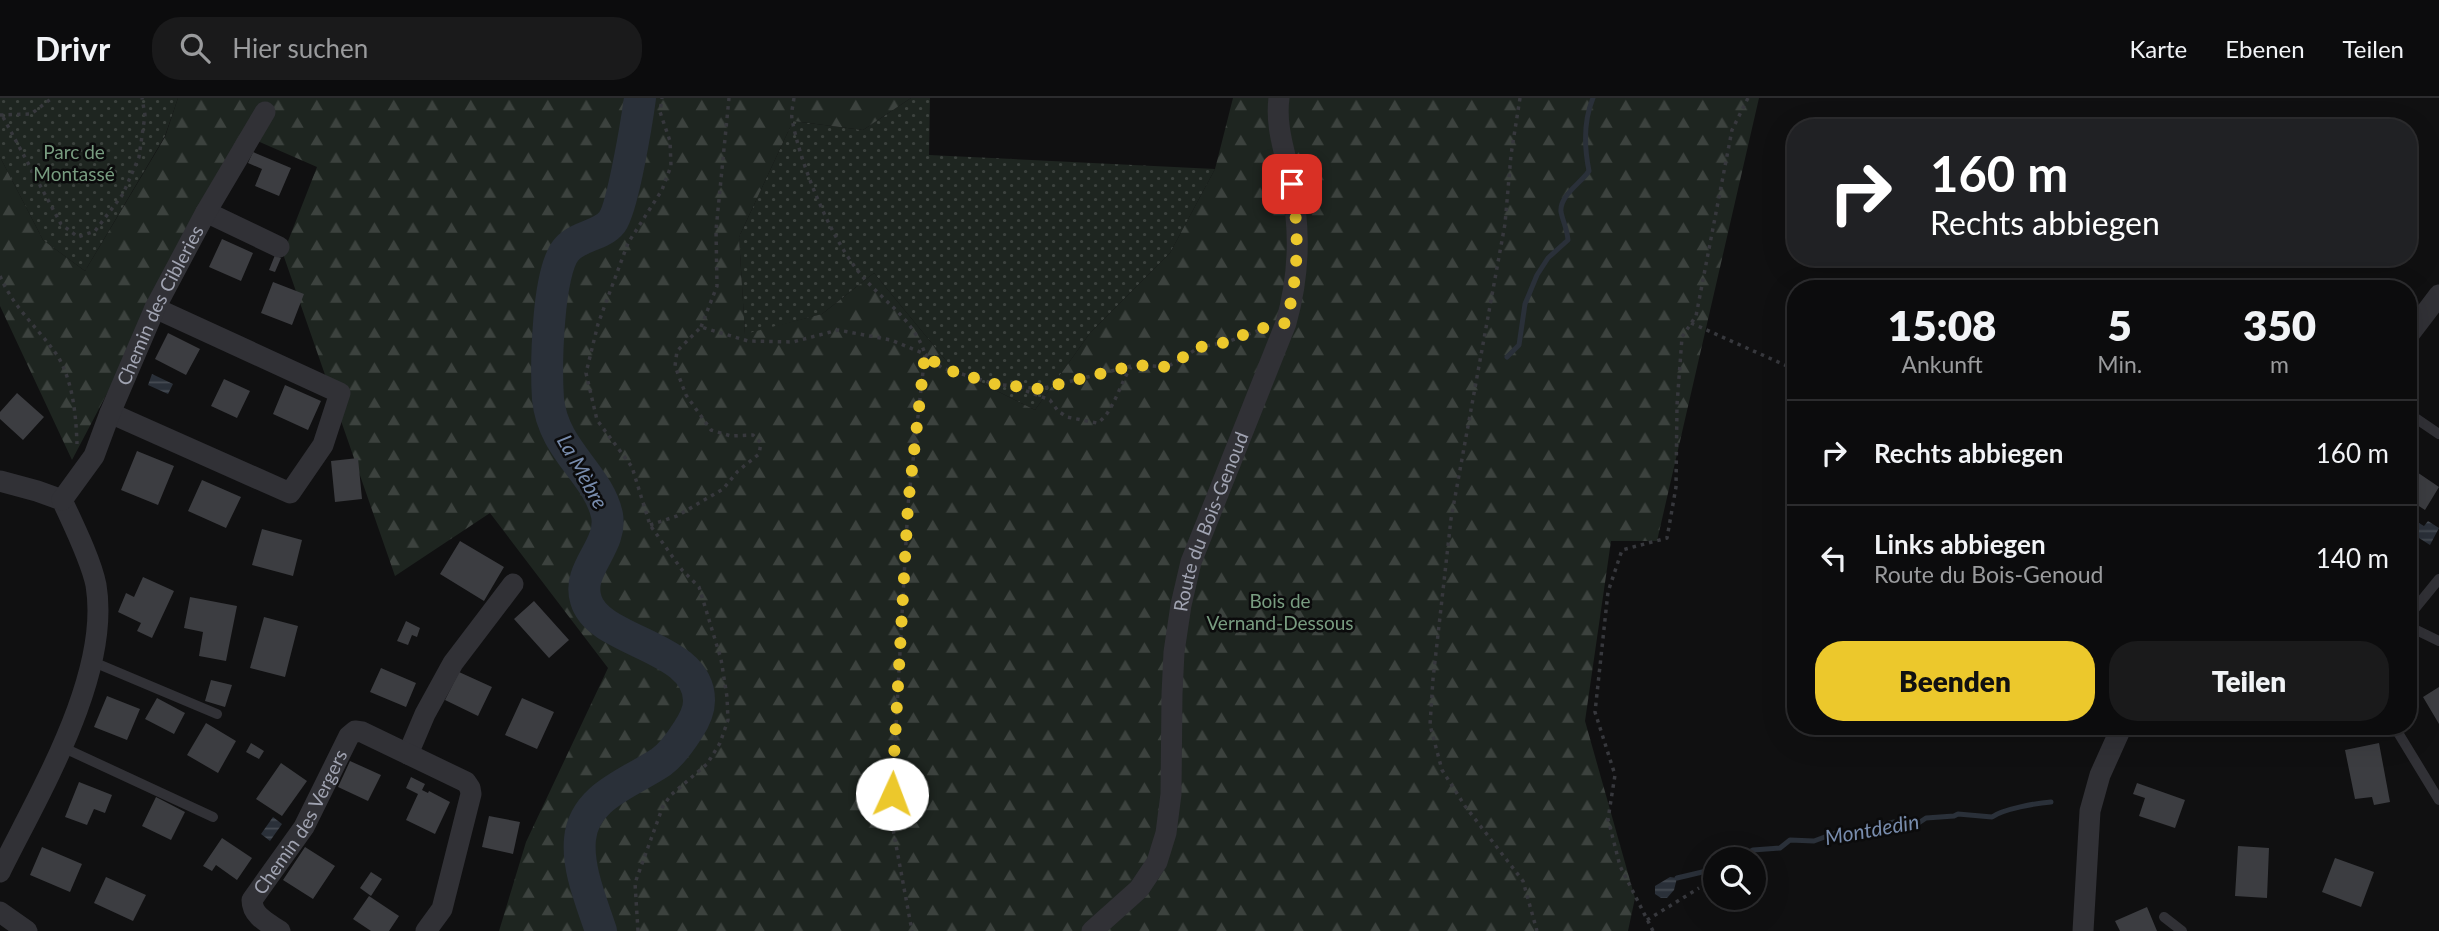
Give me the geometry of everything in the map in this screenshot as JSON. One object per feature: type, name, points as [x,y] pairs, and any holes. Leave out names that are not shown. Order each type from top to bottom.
[{"type":"street","name":"Route du Bois-Genoud","points":[[1092,931],[1139,888],[1157,862],[1166,833],[1171,794],[1174,652],[1188,573],[1286,323],[1295,289],[1297,217],[1277,117],[1279,98]]},
{"type":"street","name":"Chemin des Cibleries","points":[[62,500],[94,456],[155,308],[206,212],[265,112]]},
{"type":"street","points":[[206,212],[279,247]]},
{"type":"street","points":[[2417,324],[2439,295]]},
{"type":"street","points":[[110,413],[290,493],[323,445],[340,393],[155,308]]},
{"type":"street","points":[[0,481],[62,500],[95,583],[98,612],[91,662],[62,747],[0,872]]},
{"type":"street","points":[[408,754],[425,714],[453,663],[513,584]]},
{"type":"street","name":"Chemin des Vergers","points":[[280,931],[256,915],[251,900],[304,827],[349,736],[355,731],[466,782],[470,788],[471,794],[442,909],[426,931]]},
{"type":"street","points":[[2083,931],[2090,811],[2100,775],[2118,735]]},
{"type":"street","points":[[0,912],[27,931]]},
{"type":"lane","points":[[2417,419],[2439,434]]},
{"type":"lane","points":[[2417,606],[2439,579]]},
{"type":"lane","points":[[2417,630],[2439,641]]},
{"type":"lane","points":[[91,662],[216,714]]},
{"type":"lane","points":[[2399,735],[2439,800]]},
{"type":"lane","points":[[62,747],[212,817]]},
{"type":"lane","points":[[2164,917],[2182,931]]},
{"type":"path","points":[[52,98],[31,114],[2,116],[61,224],[78,237],[95,231],[123,194],[139,157],[145,115],[142,98]]},
{"type":"path","points":[[638,931],[635,883],[663,806],[671,795],[707,764],[720,743],[728,720],[721,659],[699,587],[666,551],[650,525],[632,467],[597,420],[586,373],[598,324],[628,243],[662,190],[671,166],[670,141],[660,112],[663,98]]},
{"type":"path","points":[[650,525],[677,516],[723,489],[738,471],[759,454],[761,443],[753,435],[731,436],[711,430],[686,395],[675,366],[677,351],[701,327],[717,286],[716,230],[729,98]]},
{"type":"path","points":[[794,98],[791,117],[808,176],[828,221],[855,268],[904,318],[925,354],[908,505],[891,818],[912,931]]},
{"type":"path","points":[[1520,98],[1511,155],[1505,224],[1451,519],[1430,725],[1442,770],[1465,806],[1522,881],[1537,931]]},
{"type":"path","points":[[1653,931],[1620,866],[1608,819],[1615,775],[1595,712],[1608,592],[1622,550],[1667,538],[1676,487],[1676,405],[1682,337],[1696,316],[1732,130],[1748,98]]},
{"type":"path","points":[[0,276],[8,295],[58,357],[71,390],[76,416],[79,477]]},
{"type":"path","points":[[701,327],[748,341],[793,342],[838,330],[891,340],[925,354],[942,368],[995,384],[1040,389],[1132,366],[1167,367],[1200,347],[1227,342],[1254,330],[1286,323]]},
{"type":"path","points":[[1691,323],[1787,366]]},
{"type":"path","points":[[1014,386],[1050,400],[1058,411],[1067,417],[1097,423],[1109,413],[1124,377],[1132,366]]},
{"type":"path","points":[[1647,920],[1699,888]]},
{"type":"green space","name":"Parc de Montassé","points":[[0,98],[178,98],[165,136],[85,271],[43,240],[0,157]]},
{"type":"green space","name":"Bois de Vernand-Dessous","points":[[178,98],[911,98],[863,130],[793,121],[739,237],[745,334],[822,314],[874,273],[953,369],[1035,410],[1090,333],[1170,253],[1215,169],[1233,98],[1759,98],[1657,541],[1611,541],[1585,721],[1635,898],[1628,931],[499,931],[526,842],[608,668],[490,513],[395,576],[283,254],[317,167],[253,139],[213,192],[72,460],[0,306],[0,157],[43,240],[85,271],[165,137]]},
{"type":"green space","points":[[911,98],[930,98],[929,155],[1215,169],[1170,253],[1090,333],[1035,410],[953,369],[874,273],[822,314],[745,335],[739,237],[793,121],[863,130]]},
{"type":"shaded area","points":[[152,374],[173,384],[168,394],[148,385]]},
{"type":"shaded area","points":[[2428,521],[2439,528],[2430,545],[2417,537],[2417,522],[2424,526]]},
{"type":"shaded area","points":[[273,817],[282,824],[270,841],[261,834]]},
{"type":"shaded area","points":[[1670,877],[1677,878],[1674,890],[1667,898],[1661,898],[1655,894],[1655,886]]},
{"type":"building","points":[[253,152],[291,168],[279,196],[255,186],[262,169],[248,163]]},
{"type":"building","points":[[222,239],[253,253],[241,281],[209,267]]},
{"type":"building","points":[[275,255],[281,258],[275,272],[269,270]]},
{"type":"building","points":[[273,282],[304,294],[292,325],[261,313]]},
{"type":"building","points":[[168,333],[200,349],[186,375],[155,359]]},
{"type":"building","points":[[224,379],[250,391],[237,418],[211,406]]},
{"type":"building","points":[[285,385],[321,401],[308,430],[273,414]]},
{"type":"building","points":[[17,393],[44,417],[23,440],[0,419],[0,412]]},
{"type":"building","points":[[137,451],[174,466],[158,505],[121,490]]},
{"type":"building","points":[[358,458],[362,499],[335,502],[331,461]]},
{"type":"building","points":[[2417,472],[2439,487],[2425,510],[2417,505]]},
{"type":"building","points":[[202,480],[241,497],[226,528],[188,511]]},
{"type":"building","points":[[262,529],[302,540],[293,576],[252,565]]},
{"type":"building","points":[[460,541],[504,567],[484,601],[440,574]]},
{"type":"building","points":[[143,577],[174,591],[152,638],[137,631],[141,623],[118,612],[126,593],[134,597]]},
{"type":"building","points":[[190,597],[237,606],[226,661],[199,656],[203,632],[184,628]]},
{"type":"building","points":[[534,601],[569,640],[549,658],[514,619]]},
{"type":"building","points":[[264,617],[298,626],[285,677],[250,668]]},
{"type":"building","points":[[406,621],[420,628],[417,637],[412,635],[408,645],[397,641]]},
{"type":"building","points":[[381,668],[416,683],[406,707],[370,692]]},
{"type":"building","points":[[459,672],[492,687],[478,716],[445,700]]},
{"type":"building","points":[[211,680],[232,685],[225,707],[205,701]]},
{"type":"building","points":[[2439,687],[2439,724],[2423,697]]},
{"type":"building","points":[[107,696],[140,709],[127,740],[94,727]]},
{"type":"building","points":[[157,698],[185,713],[174,734],[145,719]]},
{"type":"building","points":[[522,698],[554,712],[537,749],[505,735]]},
{"type":"building","points":[[206,723],[236,741],[218,773],[187,755]]},
{"type":"building","points":[[251,743],[264,751],[259,759],[246,752]]},
{"type":"building","points":[[2379,743],[2390,802],[2374,805],[2372,797],[2355,799],[2345,750]]},
{"type":"building","points":[[350,761],[381,775],[368,801],[338,787]]},
{"type":"building","points":[[281,763],[307,781],[282,816],[256,799]]},
{"type":"building","points":[[411,777],[425,784],[422,790],[450,802],[435,834],[406,820],[418,794],[406,788]]},
{"type":"building","points":[[79,782],[112,795],[105,813],[94,809],[87,825],[65,817]]},
{"type":"building","points":[[2137,783],[2185,800],[2175,828],[2139,816],[2145,798],[2133,794]]},
{"type":"building","points":[[156,797],[185,812],[171,840],[142,826]]},
{"type":"building","points":[[489,816],[520,822],[513,854],[482,847]]},
{"type":"building","points":[[222,838],[252,858],[237,880],[216,865],[212,871],[203,866]]},
{"type":"building","points":[[2238,846],[2269,848],[2267,898],[2235,896]]},
{"type":"building","points":[[42,847],[82,864],[70,892],[30,875]]},
{"type":"building","points":[[305,847],[335,866],[313,899],[283,880]]},
{"type":"building","points":[[2335,858],[2374,872],[2361,907],[2322,892]]},
{"type":"building","points":[[371,872],[382,879],[371,896],[360,888]]},
{"type":"building","points":[[106,877],[146,895],[133,921],[94,903]]},
{"type":"building","points":[[369,896],[399,916],[389,931],[371,931],[353,919]]},
{"type":"building","points":[[2147,907],[2157,931],[2120,931],[2115,921]]},
{"type":"waterway","name":"La Mèbre","points":[[601,931],[581,862],[580,839],[583,824],[599,801],[610,792],[669,755],[692,723],[699,701],[695,682],[683,668],[667,656],[609,626],[594,614],[586,600],[586,578],[605,537],[607,515],[595,487],[558,433],[548,399],[549,320],[560,260],[572,244],[602,230],[612,222],[625,182],[640,98]]},
{"type":"waterway","points":[[1507,357],[1519,345],[1525,304],[1537,275],[1548,258],[1568,240],[1561,206],[1567,195],[1589,171],[1585,134],[1593,98]]},
{"type":"waterway","name":"Montdedin","points":[[1766,849],[1780,848],[1790,840],[1814,841],[1838,832],[1848,835],[1864,833],[1894,822],[1900,825],[1917,824],[1926,818],[1958,814],[1992,817],[2012,809],[2051,802]]},
{"type":"waterway","name":"Montdedin","points":[[1677,878],[1703,872]]},
{"type":"route","points":[[892,794],[908,505],[925,354],[942,368],[995,384],[1040,389],[1135,365],[1167,367],[1200,347],[1227,342],[1254,330],[1286,323],[1295,289],[1297,254],[1297,217],[1292,184]]}]
